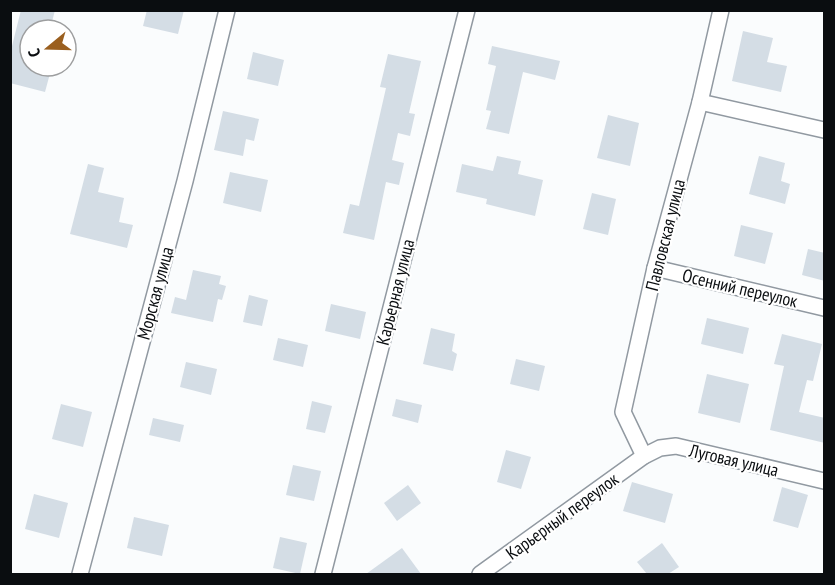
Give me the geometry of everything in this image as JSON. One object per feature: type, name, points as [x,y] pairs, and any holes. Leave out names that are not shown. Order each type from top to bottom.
[{"type":"street","name":"Морская улица","points":[[80,574],[182,193],[226,10]]},
{"type":"street","name":"Карьерная улица","points":[[323,574],[467,10]]},
{"type":"street","name":"Павловская улица","points":[[644,456],[623,412],[655,268],[700,102],[721,10]]},
{"type":"street","points":[[700,102],[825,130]]},
{"type":"street","name":"Осенний переулок","points":[[655,268],[825,308]]},
{"type":"street","name":"Луговая улица","points":[[644,456],[660,448],[676,446],[825,481]]},
{"type":"street","name":"Карьерный переулок","points":[[480,574],[644,456]]},
{"type":"building","points":[[21,10],[55,10],[53,18],[19,18]]},
{"type":"building","points":[[147,10],[184,10],[178,34],[143,26]]},
{"type":"building","points":[[18,22],[18,78],[49,78],[45,92],[10,83],[10,54]]},
{"type":"building","points":[[743,31],[773,38],[767,62],[787,66],[781,92],[732,81]]},
{"type":"building","points":[[492,46],[560,61],[555,80],[523,72],[509,134],[486,129],[491,111],[486,110],[496,66],[488,64]]},
{"type":"building","points":[[253,52],[284,60],[278,86],[247,79]]},
{"type":"building","points":[[388,54],[421,61],[409,113],[415,114],[410,136],[398,133],[392,160],[404,163],[399,185],[386,182],[374,240],[343,233],[350,204],[359,206],[386,88],[380,87]]},
{"type":"building","points":[[223,111],[259,119],[254,141],[246,139],[243,156],[214,150]]},
{"type":"building","points":[[608,115],[639,123],[630,166],[597,158]]},
{"type":"building","points":[[497,156],[521,161],[518,174],[543,180],[535,216],[486,204],[487,199],[456,192],[462,164],[493,171]]},
{"type":"building","points":[[759,156],[785,163],[781,181],[790,184],[785,204],[749,194]]},
{"type":"building","points":[[88,164],[104,168],[98,192],[124,198],[119,222],[133,225],[127,248],[70,234]]},
{"type":"building","points":[[230,172],[268,180],[261,212],[223,203]]},
{"type":"building","points":[[592,193],[616,199],[608,235],[583,229]]},
{"type":"building","points":[[741,225],[773,233],[765,264],[734,256]]},
{"type":"building","points":[[808,249],[825,253],[825,281],[802,275]]},
{"type":"building","points":[[193,270],[221,276],[219,284],[226,286],[222,300],[218,299],[213,322],[171,313],[175,297],[186,300]]},
{"type":"building","points":[[249,295],[268,300],[262,326],[243,322]]},
{"type":"building","points":[[331,304],[366,312],[360,339],[325,331]]},
{"type":"building","points":[[707,318],[749,328],[743,354],[701,344]]},
{"type":"building","points":[[431,328],[455,334],[452,351],[457,354],[453,371],[423,364]]},
{"type":"building","points":[[782,334],[822,344],[813,381],[807,380],[799,412],[825,418],[825,443],[770,430],[784,366],[774,364]]},
{"type":"building","points":[[278,338],[308,345],[303,367],[273,360]]},
{"type":"building","points":[[516,359],[545,366],[539,391],[510,384]]},
{"type":"building","points":[[186,362],[217,369],[211,395],[180,387]]},
{"type":"building","points":[[707,374],[749,384],[740,423],[698,413]]},
{"type":"building","points":[[396,399],[422,405],[418,423],[392,416]]},
{"type":"building","points":[[312,401],[332,406],[325,433],[306,429]]},
{"type":"building","points":[[61,404],[92,412],[83,447],[52,439]]},
{"type":"building","points":[[153,418],[184,425],[180,442],[149,435]]},
{"type":"building","points":[[506,450],[531,457],[521,489],[497,482]]},
{"type":"building","points":[[293,465],[321,471],[314,501],[286,495]]},
{"type":"building","points":[[632,482],[673,494],[665,523],[623,511]]},
{"type":"building","points":[[408,485],[421,503],[397,521],[384,503]]},
{"type":"building","points":[[782,487],[808,495],[798,528],[773,521]]},
{"type":"building","points":[[34,494],[68,503],[59,538],[25,529]]},
{"type":"building","points":[[134,517],[169,525],[162,556],[127,548]]},
{"type":"building","points":[[280,537],[307,543],[300,574],[273,568]]},
{"type":"building","points":[[662,543],[679,567],[668,574],[647,574],[637,562]]},
{"type":"building","points":[[402,548],[421,574],[366,574]]}]
